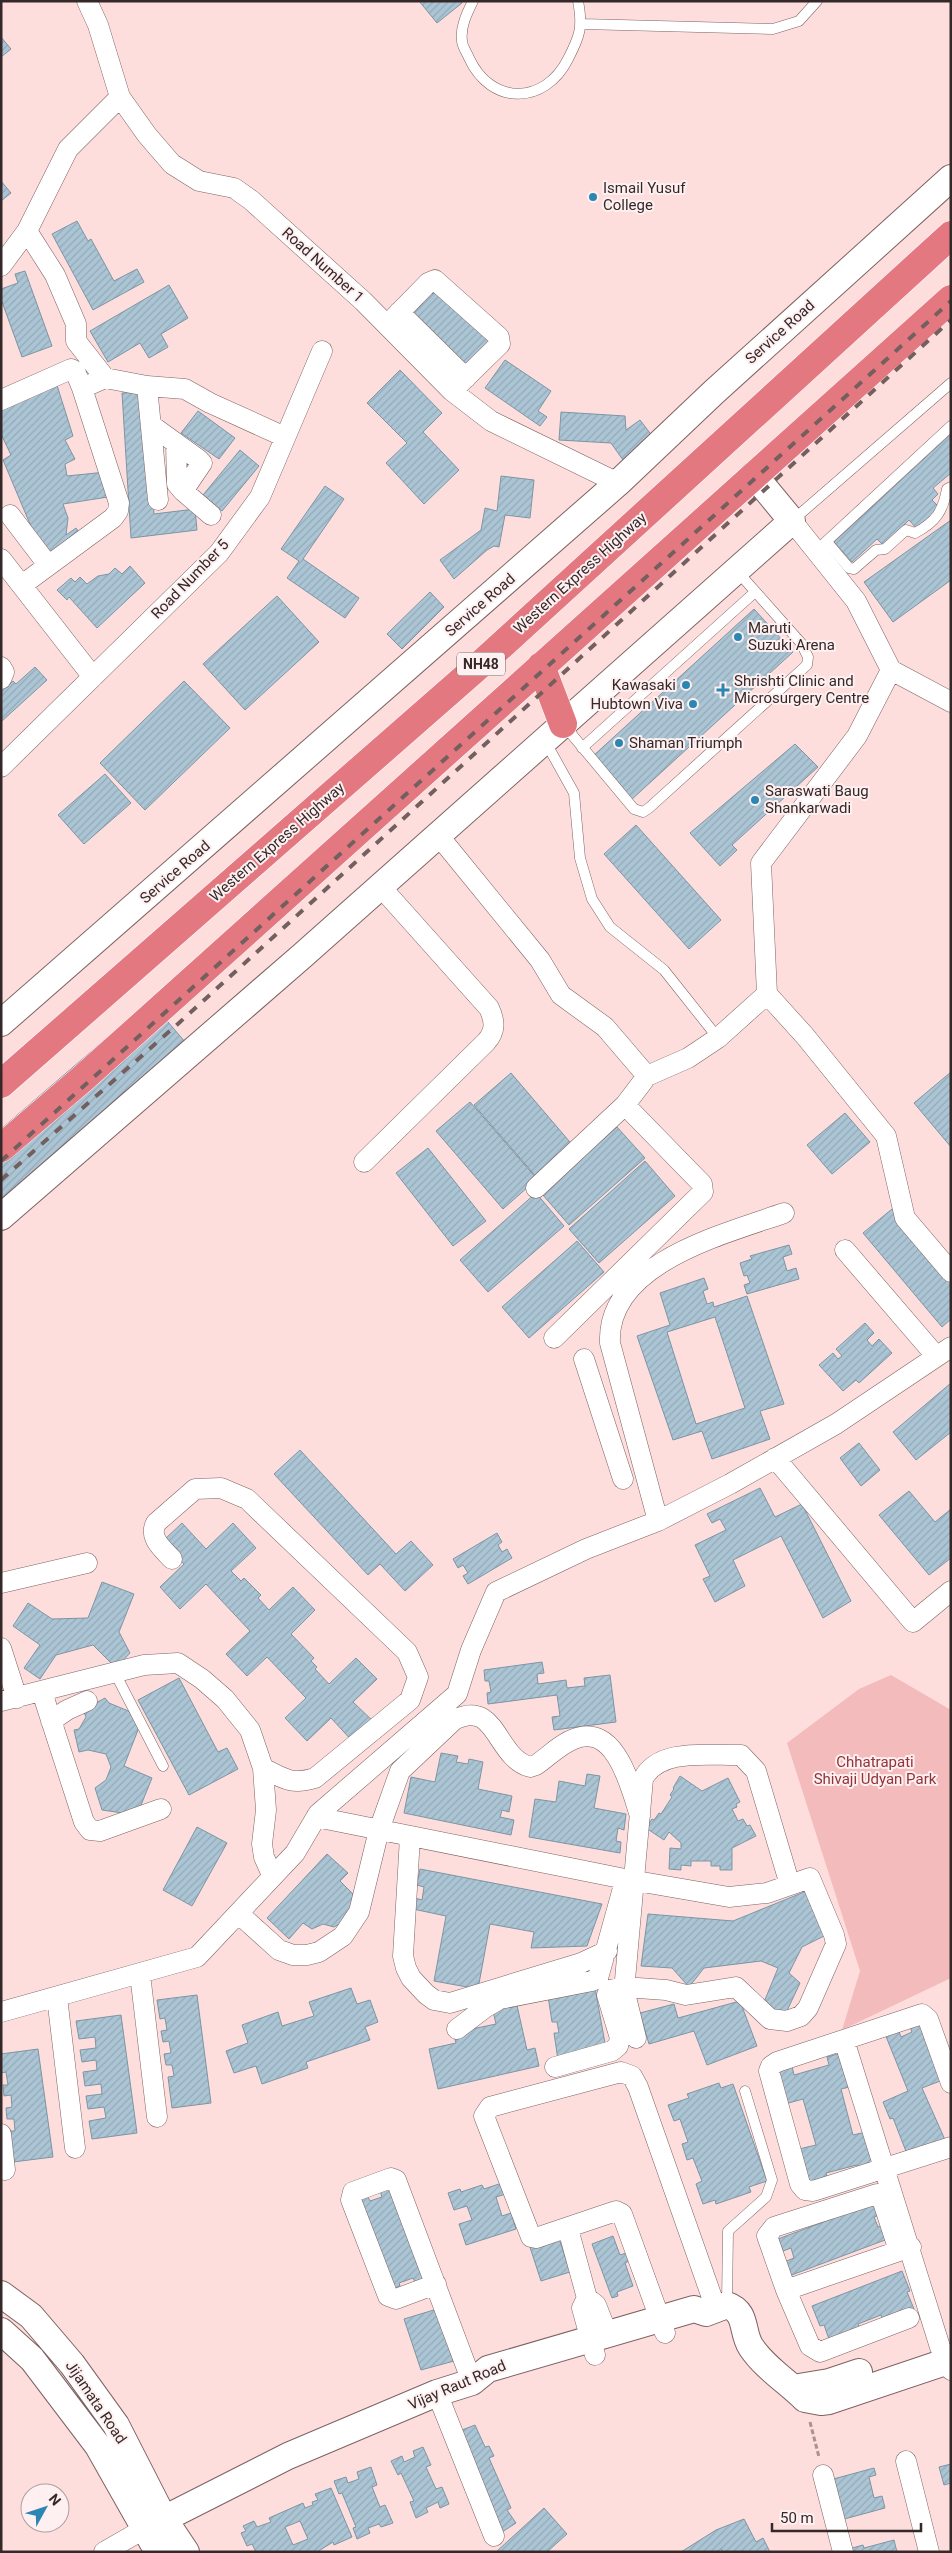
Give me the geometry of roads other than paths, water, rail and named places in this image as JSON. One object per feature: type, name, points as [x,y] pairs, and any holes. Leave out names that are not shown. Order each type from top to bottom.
[{"type":"highway","name":"Western Express Highway","points":[[1,1084],[483,662],[951,235]]},
{"type":"highway","name":"NH48","points":[[1,1148],[82,1079],[754,475],[948,308]]},
{"type":"highway","points":[[541,666],[554,733]]},
{"type":"street","name":"Road Number 1","points":[[86,1],[98,24],[120,97],[147,135],[172,164],[199,181],[234,188],[251,200],[393,318],[459,384],[492,421],[618,483]]},
{"type":"street","points":[[1,266],[27,231],[68,149],[120,97]]},
{"type":"street","name":"Service Road","points":[[1,1023],[618,483],[714,392],[951,178]]},
{"type":"street","points":[[27,231],[55,275],[76,324],[76,341],[105,378]]},
{"type":"street","points":[[393,318],[428,283],[435,280],[499,338],[500,344],[459,384]]},
{"type":"street","name":"Road Number 5","points":[[1,767],[219,553],[260,497],[322,351]]},
{"type":"street","points":[[1,400],[71,369],[75,371],[120,508],[113,518],[22,584]]},
{"type":"street","points":[[82,388],[105,378],[147,386],[186,389],[210,403],[285,437]]},
{"type":"street","points":[[147,386],[158,500]]},
{"type":"street","points":[[151,425],[202,463],[183,491],[211,515]]},
{"type":"street","points":[[754,475],[792,521],[822,546],[856,601],[891,670],[951,702]]},
{"type":"street","points":[[10,515],[48,565]]},
{"type":"street","points":[[1,1217],[554,733],[792,521]]},
{"type":"street","points":[[1,559],[93,676]]},
{"type":"street","points":[[1,667],[4,672],[1,679]]},
{"type":"street","points":[[891,670],[858,736],[761,863],[767,994],[805,1036],[886,1136],[905,1218],[951,1272]]},
{"type":"street","points":[[438,835],[540,960],[561,995],[605,1027],[647,1076]]},
{"type":"street","points":[[364,1162],[479,1049],[491,1036],[494,1027],[494,1018],[489,1008],[380,886]]},
{"type":"street","points":[[536,1188],[625,1105],[647,1076],[688,1058],[718,1038],[767,994]]},
{"type":"street","points":[[554,1338],[703,1192],[702,1184],[625,1105]]},
{"type":"street","points":[[658,1521],[610,1343],[609,1326],[627,1294],[649,1272],[670,1256],[689,1246],[784,1213]]},
{"type":"street","points":[[1,2012],[197,1957],[239,1914],[272,1875],[295,1853],[316,1817],[458,1694],[471,1650],[496,1592],[586,1549],[658,1521],[836,1424],[944,1352],[845,1250]]},
{"type":"street","points":[[584,1359],[623,1479]]},
{"type":"street","points":[[603,1417],[628,1409]]},
{"type":"street","points":[[775,1458],[913,1622],[951,1591]]},
{"type":"street","points":[[172,1559],[154,1538],[153,1530],[156,1523],[195,1489],[221,1488],[247,1499],[407,1652],[418,1677],[410,1700],[315,1778],[299,1783],[283,1779],[263,1768]]},
{"type":"street","points":[[1,1583],[87,1563]]},
{"type":"street","points":[[1,1648],[9,1699],[144,1665],[178,1663],[202,1679],[225,1699],[250,1730],[263,1768],[266,1810],[262,1844],[272,1875]]},
{"type":"street","points":[[42,1692],[84,1822],[90,1830],[100,1831],[161,1809]]},
{"type":"street","points":[[51,1721],[67,1710],[88,1701]]},
{"type":"street","points":[[239,1914],[279,1950],[293,1955],[307,1955],[330,1945],[343,1936],[359,1912],[379,1830],[400,1771],[454,1720],[469,1714],[483,1718],[491,1726],[512,1758],[530,1767],[536,1765],[573,1739],[589,1736],[600,1739],[609,1745],[617,1755],[640,1816]]},
{"type":"street","points":[[636,2038],[624,1987],[630,1880],[640,1816],[643,1779],[652,1766],[668,1757],[741,1755],[746,1758],[756,1771],[790,1885]]},
{"type":"street","points":[[316,1817],[630,1880],[729,1897],[767,1893],[810,1878],[836,1940],[835,1947],[812,2000],[801,2016],[786,2022],[774,2021],[766,2016],[741,1990],[732,1986],[686,1996],[666,1990],[624,1987],[610,1990],[607,1993],[620,2038],[616,2049],[555,2067]]},
{"type":"street","points":[[410,1837],[403,1956],[411,1978],[434,2000],[450,2003],[581,1963],[607,1951]]},
{"type":"street","points":[[457,2029],[500,1999],[595,1980],[600,1976],[630,1880]]},
{"type":"street","points":[[140,1974],[157,2117]]},
{"type":"street","points":[[56,1997],[75,2148]]},
{"type":"street","points":[[937,2008],[951,2046]]},
{"type":"street","points":[[951,2083],[925,2014],[777,2062],[770,2068],[800,2184],[805,2190],[813,2191],[951,2147]]},
{"type":"street","points":[[844,2040],[886,2168],[905,2249]]},
{"type":"street","points":[[659,2324],[622,2214],[616,2211],[536,2238],[531,2237],[484,2116],[490,2107],[621,2072],[632,2076],[638,2087],[716,2309],[733,2307],[742,2316],[752,2348],[766,2364],[801,2390],[948,2356],[905,2249],[882,2199],[877,2194],[774,2227],[768,2232],[767,2239],[810,2346],[820,2352],[909,2318]]},
{"type":"street","points":[[1,2134],[5,2170]]},
{"type":"street","points":[[436,2284],[393,2300],[388,2296],[352,2200],[353,2192],[391,2178],[396,2180],[436,2284],[472,2382]]},
{"type":"street","points":[[597,2342],[582,2308],[587,2298],[569,2236],[616,2224],[659,2324]]},
{"type":"street","points":[[786,2290],[905,2249]]},
{"type":"street","name":"Jijamata Road","points":[[1,2294],[31,2316],[72,2364],[116,2425],[154,2524],[158,2552]]},
{"type":"street","name":"Vijay Raut Road","points":[[154,2524],[288,2456],[437,2393],[472,2382],[488,2369],[597,2342],[659,2324],[694,2309],[716,2309]]},
{"type":"street","name":"Jijamata Road","points":[[1,2331],[32,2359],[154,2524],[186,2552]]},
{"type":"street","points":[[437,2393],[494,2536]]},
{"type":"street","points":[[906,2461],[929,2552]]},
{"type":"street","points":[[823,2476],[843,2552]]},
{"type":"street","points":[[104,2552],[154,2524]]},
{"type":"lane","points":[[473,1],[465,16],[462,42],[474,69],[495,90],[516,95],[533,93],[551,82],[564,67],[576,44],[582,24],[578,1]]},
{"type":"lane","points":[[582,24],[773,29],[799,21],[818,1]]},
{"type":"lane","points":[[792,521],[951,383]]},
{"type":"lane","points":[[951,426],[822,546],[849,568],[854,569],[876,550],[885,549],[906,530],[915,533],[924,528],[944,508],[947,489],[951,487]]},
{"type":"lane","points":[[554,733],[582,748],[634,809],[642,812],[656,802],[807,665],[808,657],[801,643],[736,571]]},
{"type":"lane","points":[[582,748],[755,592]]},
{"type":"lane","points":[[554,733],[574,793],[580,858],[592,899],[610,926],[664,970],[718,1038]]},
{"type":"lane","points":[[115,1673],[163,1766]]},
{"type":"lane","points":[[716,2309],[728,2231],[766,2197],[772,2180],[745,2091]]},
{"type":"railway","points":[[1,1161],[951,301]]},
{"type":"railway","points":[[1,1180],[180,1022],[951,320]]},
{"type":"place","name":"Ismail Yusuf College","points":[[593,197]]},
{"type":"place","name":"Maruti Suzuki Arena","points":[[738,637]]},
{"type":"place","name":"Kawasaki","points":[[686,685]]},
{"type":"place","name":"Shrishti Clinic and Microsurgery Centre","points":[[723,690]]},
{"type":"place","name":"Hubtown Viva","points":[[693,704]]},
{"type":"place","name":"Shaman Triumph","points":[[619,743]]},
{"type":"place","name":"Saraswati Baug Shankarwadi","points":[[755,800]]},
{"type":"park label","name":"Chhatrapati Shivaji Udyan Park","points":[[875,1770]]}]
